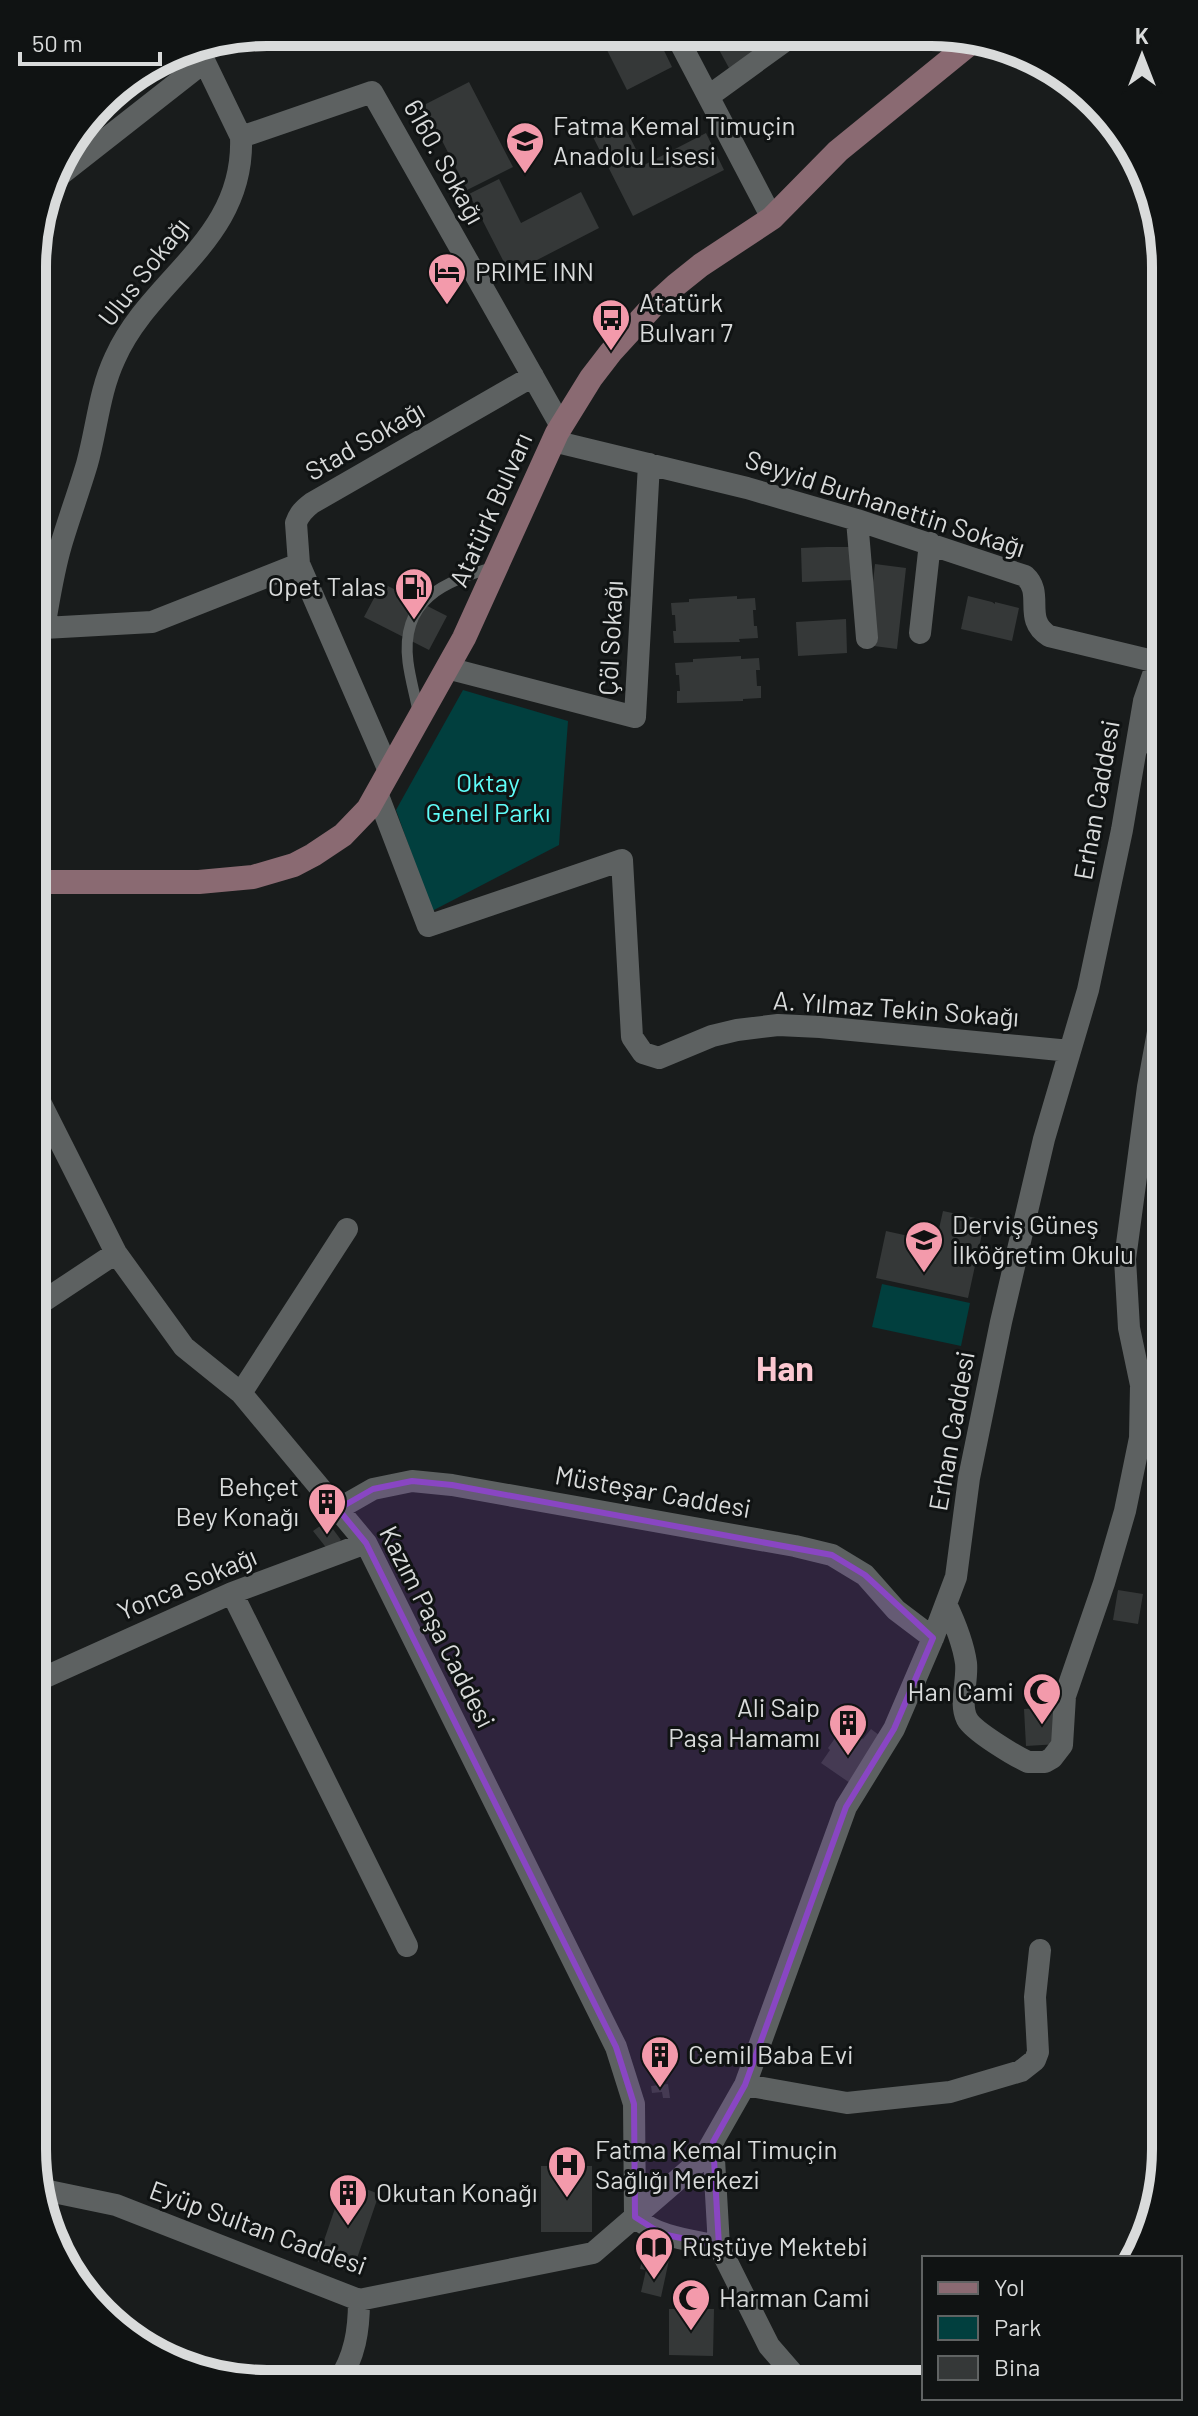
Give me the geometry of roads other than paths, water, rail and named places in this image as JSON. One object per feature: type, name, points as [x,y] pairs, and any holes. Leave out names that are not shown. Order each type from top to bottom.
[{"type":"main road","name":"Atatürk Bulvarı","points":[[46,882],[199,882],[242,878],[274,872],[313,855],[343,835],[368,809],[447,668],[499,565],[557,433],[597,369],[653,306],[701,265],[772,218],[838,151],[964,49]]},
{"type":"street","points":[[682,46],[772,218]]},
{"type":"street","points":[[682,46],[772,218]]},
{"type":"street","points":[[709,96],[778,46]]},
{"type":"street","points":[[202,56],[241,137]]},
{"type":"street","points":[[72,164],[196,58]]},
{"type":"street","name":"6160. Sokağı","points":[[241,137],[372,92],[533,376],[557,433]]},
{"type":"street","name":"Ulus Sokağı","points":[[46,605],[60,548],[88,461],[108,374],[137,320],[193,258],[216,224],[238,177],[241,137]]},
{"type":"street","name":"Stad Sokağı","points":[[389,771],[299,564],[296,523],[306,507],[533,376]]},
{"type":"street","name":"Seyyid Burhanettin Sokağı","points":[[557,433],[649,464],[857,520],[1025,576],[1033,586],[1036,621],[1049,636],[1152,661]]},
{"type":"street","name":"Çöl Sokağı","points":[[447,668],[635,717],[649,464]]},
{"type":"street","points":[[857,520],[867,638]]},
{"type":"street","points":[[920,633],[930,543]]},
{"type":"street","points":[[46,633],[152,622],[299,564]]},
{"type":"street","name":"Erhan Caddesi","points":[[671,2186],[704,2157],[745,2085],[846,1807],[894,1729],[956,1577],[969,1478],[1001,1322],[1044,1139],[1088,990],[1119,844],[1144,701],[1152,677]]},
{"type":"street","points":[[1144,701],[1152,731]]},
{"type":"street","name":"A. Yılmaz Tekin Sokağı","points":[[377,793],[428,926],[622,860],[632,1037],[638,1049],[650,1056],[667,1056],[737,1030],[778,1025],[1070,1051]]},
{"type":"street","points":[[946,1604],[959,1633],[966,1664],[964,1708],[967,1719],[974,1729],[1028,1762],[1036,1764],[1052,1758],[1062,1745],[1065,1696],[1125,1511],[1140,1438],[1141,1385],[1129,1328],[1125,1259],[1152,1069]]},
{"type":"street","name":"Kazım Paşa Caddesi","points":[[46,1114],[116,1253],[184,1347],[241,1393],[366,1543],[616,2047],[634,2104],[635,2217]]},
{"type":"street","points":[[241,1393],[347,1229]]},
{"type":"street","points":[[46,1299],[116,1253]]},
{"type":"street","name":"Müsteşar Caddesi","points":[[338,1509],[373,1489],[412,1481],[452,1485],[795,1546],[832,1555],[865,1575],[896,1610],[933,1638]]},
{"type":"street","name":"Yonca Sokağı","points":[[46,1677],[232,1593],[366,1543]]},
{"type":"street","points":[[232,1593],[407,1946]]},
{"type":"street","points":[[745,2085],[847,2103],[950,2092],[1021,2071],[1035,2060],[1038,2052],[1035,1997],[1040,1950]]},
{"type":"street","points":[[713,2142],[719,2246],[769,2346],[790,2370]]},
{"type":"street","name":"Eyüp Sultan Caddesi","points":[[50,2191],[116,2205],[359,2300],[593,2253],[671,2186]]},
{"type":"street","points":[[635,2217],[651,2230],[662,2234],[719,2246]]},
{"type":"street","points":[[345,2370],[356,2345],[359,2300]]},
{"type":"lane","points":[[420,717],[407,660],[411,621],[432,592],[459,578],[499,565]]},
{"type":"place","name":"Fatma Kemal Timuçin Anadolu Lisesi","points":[[525,175]]},
{"type":"place","name":"PRIME INN","points":[[447,306]]},
{"type":"place","name":"Atatürk Bulvarı 7","points":[[611,352]]},
{"type":"place","name":"Opet Talas","points":[[414,621]]},
{"type":"place","name":"Derviş Güneş İlköğretim Okulu","points":[[924,1274]]},
{"type":"place","name":"Behçet Bey Konağı","points":[[327,1536]]},
{"type":"place","name":"Han Cami","points":[[1042,1726]]},
{"type":"place","name":"Ali Saip Paşa Hamamı","points":[[848,1757]]},
{"type":"place","name":"Cemil Baba Evi","points":[[660,2089]]},
{"type":"place","name":"Fatma Kemal Timuçin Sağlığı Merkezi","points":[[567,2199]]},
{"type":"place","name":"Okutan Konağı","points":[[348,2227]]},
{"type":"place","name":"Rüştüye Mektebi","points":[[654,2281]]},
{"type":"place","name":"Harman Cami","points":[[691,2332]]},
{"type":"district","name":"Han","points":[[785,1369]]},
{"type":"park label","name":"Oktay Genel Parkı","points":[[488,798]]}]
